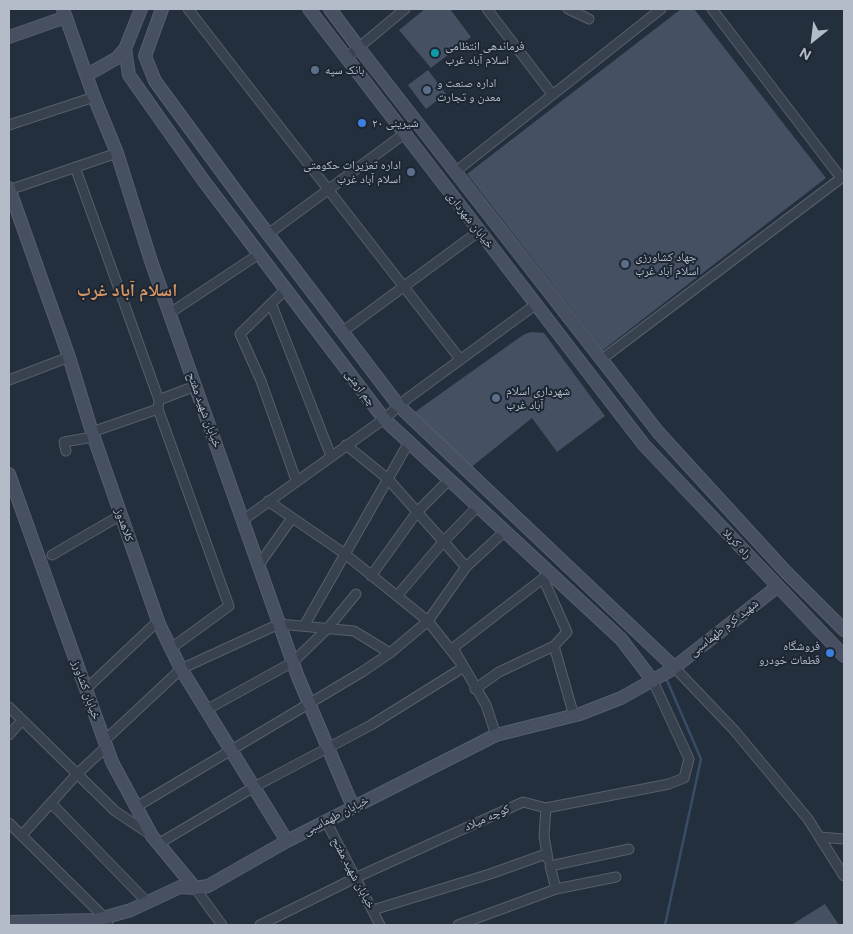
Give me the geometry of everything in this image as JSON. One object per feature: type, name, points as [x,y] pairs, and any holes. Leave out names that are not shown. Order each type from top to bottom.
[{"type":"street","points":[[87,75],[117,58],[125,49],[141,9]]},
{"type":"street","points":[[125,49],[145,56],[162,9]]},
{"type":"street","points":[[188,9],[460,359]]},
{"type":"street","name":"خیابان شهرداری","points":[[310,9],[478,232],[632,430]]},
{"type":"street","name":"خیابان شهرداری","points":[[330,9],[646,418]]},
{"type":"street","points":[[346,58],[405,9]]},
{"type":"street","points":[[487,9],[552,94]]},
{"type":"street","points":[[568,9],[590,18]]},
{"type":"street","points":[[455,172],[660,9]]},
{"type":"street","points":[[602,359],[843,177],[712,9]]},
{"type":"street","points":[[9,37],[65,13]]},
{"type":"street","name":"خیابان شهید مفتح","points":[[65,13],[116,153],[151,261],[292,662],[353,807]]},
{"type":"street","name":"چم ارمنی","points":[[125,49],[129,75],[203,180],[384,419],[505,531],[546,575],[621,639],[655,680]]},
{"type":"street","name":"چم ارمنی","points":[[145,56],[155,81],[399,406],[672,668]]},
{"type":"street","points":[[9,124],[94,96]]},
{"type":"street","points":[[268,234],[404,134]]},
{"type":"street","points":[[9,189],[116,153]]},
{"type":"street","points":[[75,168],[229,606],[170,649]]},
{"type":"street","name":"کلاهدوز","points":[[9,189],[69,357],[92,434],[158,621],[181,669],[287,841]]},
{"type":"street","points":[[342,332],[478,232]]},
{"type":"street","points":[[170,313],[259,254]]},
{"type":"street","points":[[285,290],[240,334],[261,381],[296,480]]},
{"type":"street","points":[[271,303],[331,456]]},
{"type":"street","points":[[243,520],[296,480],[384,419],[460,359],[535,305]]},
{"type":"street","points":[[9,380],[69,357]]},
{"type":"street","points":[[66,451],[64,442],[92,434],[195,386]]},
{"type":"street","points":[[632,430],[646,418]]},
{"type":"street","name":"راه کربلا","points":[[646,418],[785,571],[844,630]]},
{"type":"street","name":"راه کربلا","points":[[632,430],[659,462],[844,656]]},
{"type":"street","points":[[304,626],[409,442]]},
{"type":"street","points":[[346,445],[388,480],[466,567]]},
{"type":"street","points":[[659,462],[673,449]]},
{"type":"street","name":"خیابان کشاورز","points":[[9,474],[112,762],[155,840],[195,888]]},
{"type":"street","points":[[371,576],[417,512],[450,479]]},
{"type":"street","points":[[268,501],[345,554],[428,621],[464,667]]},
{"type":"street","points":[[397,596],[443,542],[478,506]]},
{"type":"street","points":[[52,555],[121,515]]},
{"type":"street","points":[[258,566],[292,518]]},
{"type":"street","points":[[136,807],[362,672],[390,653],[428,621],[466,567],[505,531]]},
{"type":"street","points":[[475,689],[499,672],[554,646],[566,632],[546,575],[454,648],[475,689],[486,705],[496,735]]},
{"type":"street","name":"شهید کرم طهماسبی","points":[[655,680],[777,587]]},
{"type":"street","points":[[206,710],[292,662],[327,629],[356,594]]},
{"type":"street","points":[[86,689],[158,621]]},
{"type":"street","points":[[22,835],[105,744],[181,669],[279,624],[354,631],[390,653]]},
{"type":"street","points":[[554,646],[574,716]]},
{"type":"street","points":[[9,700],[11,709],[115,811],[155,840],[371,725],[464,667]]},
{"type":"street","points":[[672,668],[734,730],[808,819],[844,876]]},
{"type":"street","name":"خیابان طهماسبی","points":[[9,922],[47,924],[96,920],[106,922],[180,887],[195,888],[208,886],[287,841],[496,735],[574,716],[622,698],[655,680]]},
{"type":"street","name":"کوچه میلاد","points":[[260,925],[354,878],[523,802],[546,808],[669,784],[684,778],[689,759],[655,680]]},
{"type":"street","points":[[9,735],[22,720]]},
{"type":"street","points":[[51,803],[147,902]]},
{"type":"street","points":[[546,808],[544,836],[546,854],[556,889]]},
{"type":"street","name":"خیابان شهید مفتح","points":[[326,821],[380,925]]},
{"type":"street","points":[[9,823],[106,922]]},
{"type":"street","points":[[820,837],[844,839]]},
{"type":"street","points":[[550,866],[629,849]]},
{"type":"street","points":[[373,910],[490,874],[546,854]]},
{"type":"street","points":[[458,925],[556,889],[616,876]]},
{"type":"street","points":[[195,888],[222,925]]},
{"type":"building","name":"فرماندهی انتظامی اسلام آباد غرب","points":[[425,9],[450,9],[471,37],[431,68],[399,30]]},
{"type":"building","name":"جهاد کشاورزی اسلام آباد غرب","points":[[681,9],[694,9],[826,178],[603,350],[467,174]]},
{"type":"building","name":"اداره صنعت و معدن و تجارت","points":[[428,70],[446,94],[426,109],[408,85]]},
{"type":"building","name":"شهرداری اسلام آباد غرب","points":[[531,332],[544,333],[605,416],[557,452],[532,418],[469,469],[412,414],[523,335]]},
{"type":"building","points":[[825,904],[839,925],[791,925]]},
{"type":"waterway","points":[[665,925],[701,759],[666,678]]},
{"type":"place","name":"فرماندهی انتظامی اسلام آباد غرب","points":[[435,53]]},
{"type":"place","name":"بانک سپه","points":[[315,70]]},
{"type":"place","name":"اداره صنعت و معدن و تجارت","points":[[427,90]]},
{"type":"place","name":"شیرینی ۲۰","points":[[362,123]]},
{"type":"place","name":"اداره تعزیرات حکومتی اسلام آباد غرب","points":[[411,172]]},
{"type":"place","name":"جهاد کشاورزی اسلام آباد غرب","points":[[625,264]]},
{"type":"place","name":"شهرداری اسلام آباد غرب","points":[[496,398]]},
{"type":"place","name":"فروشگاه قطعات خودرو","points":[[830,653]]},
{"type":"district","name":"اسلام آباد غرب","points":[[127,291]]}]
